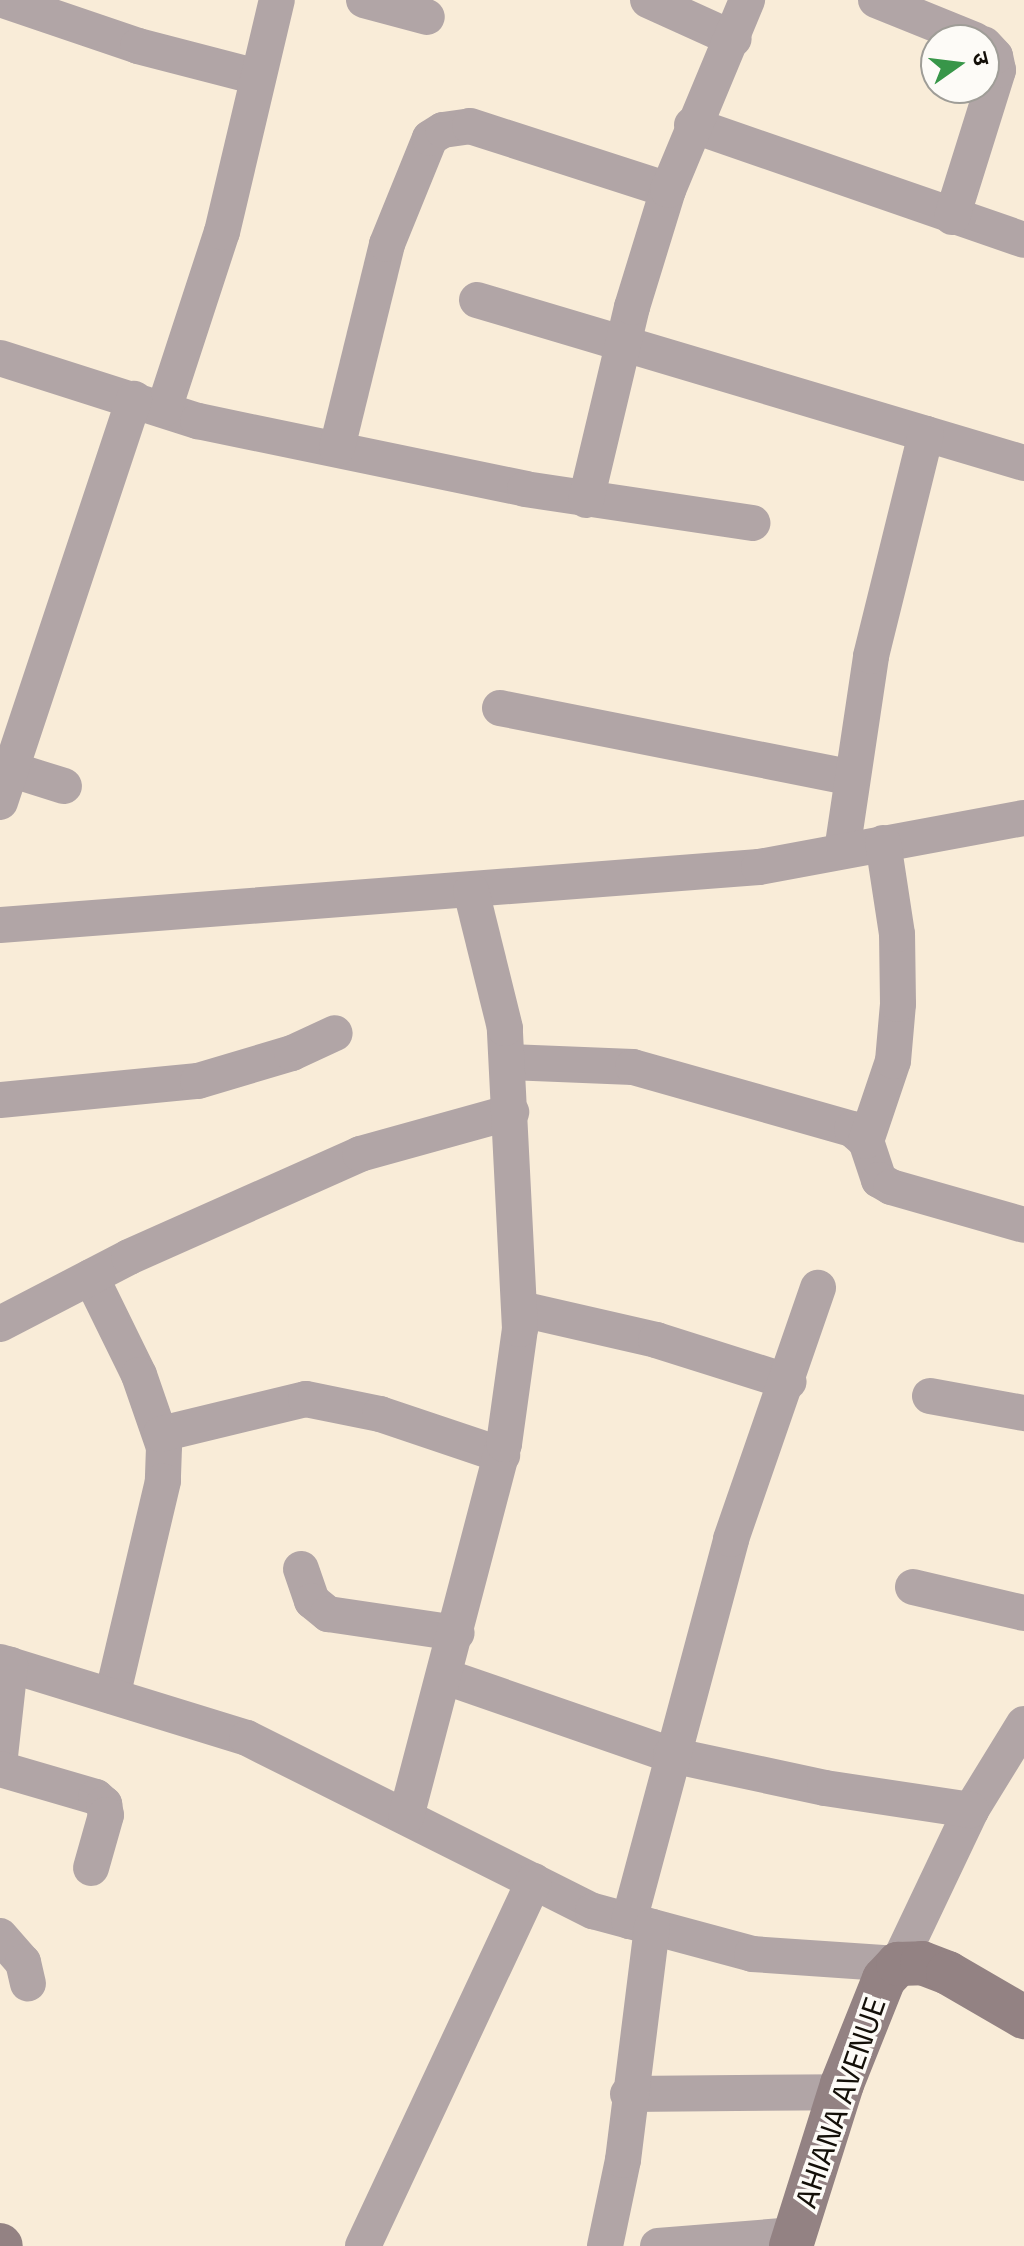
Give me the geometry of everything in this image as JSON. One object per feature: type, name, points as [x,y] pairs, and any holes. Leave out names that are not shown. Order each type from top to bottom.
[{"type":"street","points":[[3,0],[138,46],[258,77]]},
{"type":"street","points":[[64,786],[4,779],[149,404],[222,232],[277,0]]},
{"type":"street","points":[[364,0],[427,17]]},
{"type":"street","points":[[648,0],[734,39]]},
{"type":"street","points":[[586,500],[622,347],[668,190],[692,125],[734,39],[747,0]]},
{"type":"street","points":[[876,0],[935,24]]},
{"type":"street","points":[[952,217],[987,104]]},
{"type":"street","points":[[692,125],[1024,240]]},
{"type":"street","points":[[337,448],[387,244],[430,138],[443,130],[470,126],[668,190]]},
{"type":"street","points":[[477,300],[622,347],[1024,463]]},
{"type":"street","points":[[0,358],[149,404],[337,448],[586,500],[752,523]]},
{"type":"street","points":[[842,851],[871,656],[926,434]]},
{"type":"street","points":[[500,708],[852,778]]},
{"type":"street","points":[[0,925],[759,867],[1024,818]]},
{"type":"street","points":[[883,843],[897,934],[898,1004],[887,1086],[866,1141],[873,1169],[891,1187],[1024,1225]]},
{"type":"street","points":[[406,1817],[446,1677],[516,1388],[521,1309],[509,1062],[505,1028],[471,891]]},
{"type":"street","points":[[0,1100],[198,1081],[267,1062],[335,1033]]},
{"type":"street","points":[[509,1062],[633,1067],[679,1077],[852,1129],[866,1141]]},
{"type":"street","points":[[0,1324],[91,1277],[360,1154],[511,1112]]},
{"type":"street","points":[[91,1277],[139,1375],[161,1434],[163,1481],[112,1696]]},
{"type":"street","points":[[605,2246],[623,2160],[641,1924],[671,1755],[731,1539],[789,1382],[818,1288]]},
{"type":"street","points":[[521,1309],[656,1340],[789,1382]]},
{"type":"street","points":[[930,1396],[1024,1413]]},
{"type":"street","points":[[161,1434],[306,1399],[380,1414],[502,1455]]},
{"type":"street","points":[[301,1569],[312,1601],[328,1614],[457,1633]]},
{"type":"street","points":[[913,1587],[1024,1613]]},
{"type":"street","points":[[0,1756],[5,1663],[247,1738],[593,1911],[752,1954],[898,1964]]},
{"type":"street","points":[[446,1677],[671,1755],[825,1788],[971,1810]]},
{"type":"street","name":"AHIANA AVENUE","points":[[793,2240],[840,2092],[884,1979],[898,1964],[971,1810],[1024,1724]]},
{"type":"street","points":[[0,1769],[96,1797],[104,1804],[106,1815],[91,1868]]},
{"type":"street","points":[[372,2242],[534,1881]]},
{"type":"street","points":[[0,1936],[23,1962],[28,1983]]},
{"type":"street","name":"AHIANA AVENUE","points":[[898,1964],[922,1963],[948,1973],[1024,2017]]},
{"type":"street","points":[[628,2094],[840,2092]]},
{"type":"street","points":[[658,2246],[793,2240]]}]
